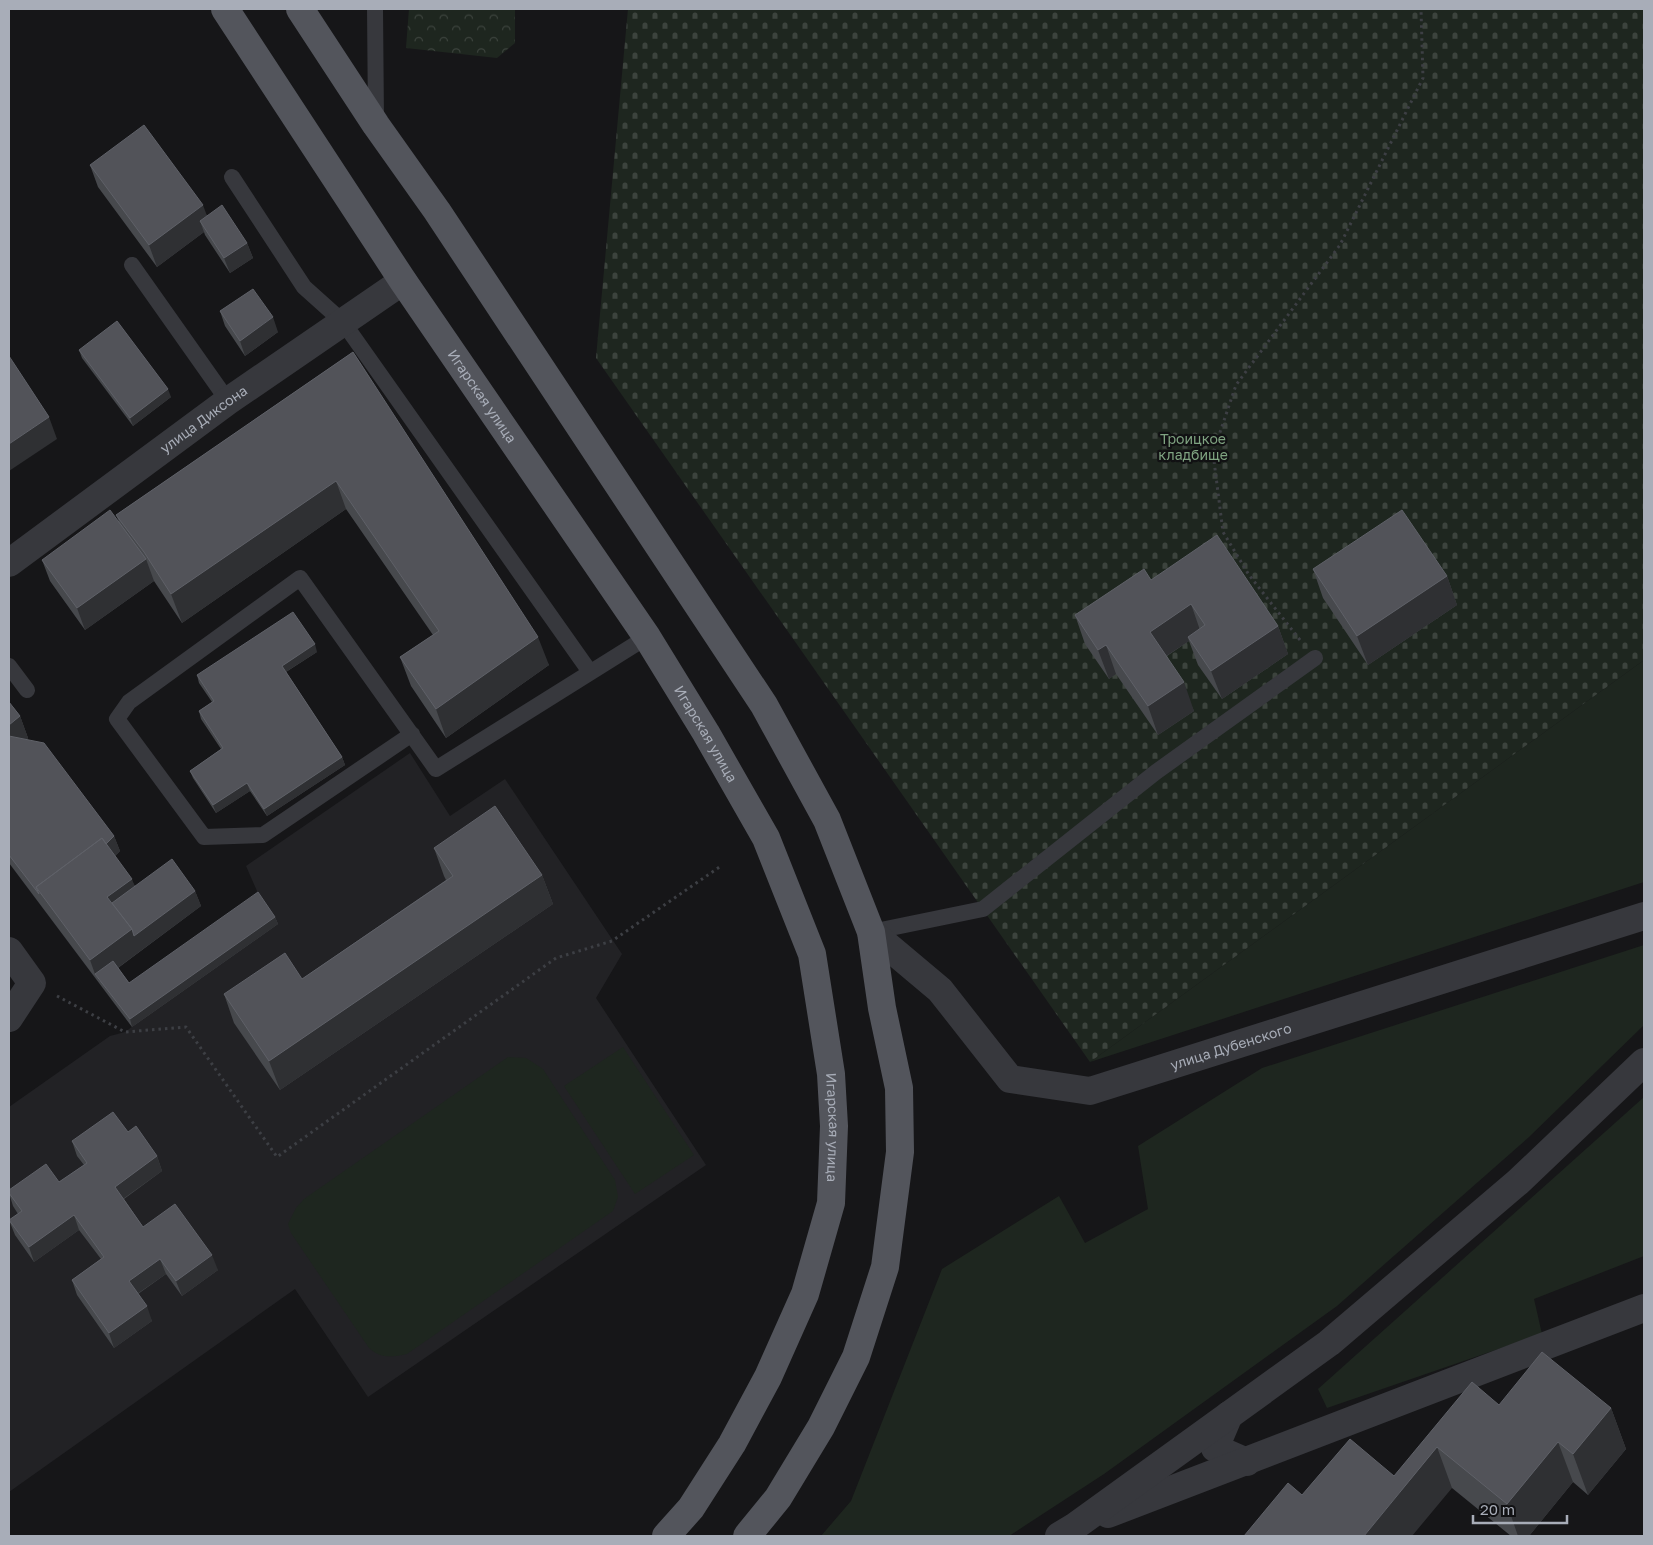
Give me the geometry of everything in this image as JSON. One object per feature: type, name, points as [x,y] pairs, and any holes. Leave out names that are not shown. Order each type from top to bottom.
[{"type":"main road","name":"Игарская улица","points":[[225,9],[404,281],[647,637],[706,733],[766,838],[812,954],[831,1074],[834,1126],[831,1203],[804,1294],[768,1377],[732,1444],[691,1508],[666,1536]]},
{"type":"main road","points":[[300,9],[376,125],[437,211],[764,706],[827,820],[871,932],[882,1008],[899,1088],[900,1152],[885,1267],[856,1357],[821,1427],[778,1498],[747,1536]]},
{"type":"street","name":"улица Диксона","points":[[9,563],[228,401],[404,281]]},
{"type":"street","name":"улица Дубенского","points":[[871,932],[940,990],[1010,1079],[1090,1091],[1644,916]]},
{"type":"street","points":[[9,951],[32,983],[9,1018]]},
{"type":"street","points":[[1067,1532],[1329,1343],[1518,1182],[1644,1062]]},
{"type":"street","points":[[1067,1532],[1644,1308]]},
{"type":"street","points":[[1228,1416],[1215,1448],[1246,1462]]},
{"type":"lane","points":[[375,9],[376,125]]},
{"type":"lane","points":[[232,177],[304,287],[343,322],[590,672]]},
{"type":"lane","points":[[132,265],[228,401]]},
{"type":"lane","points":[[412,734],[263,835],[204,837],[117,719],[129,702],[300,578],[412,734],[436,770],[647,637]]},
{"type":"lane","points":[[871,932],[983,909],[1156,772],[1315,658]]},
{"type":"lane","points":[[9,666],[26,690]]},
{"type":"path","points":[[1315,658],[1249,575],[1223,532],[1213,453],[1236,385],[1340,245],[1422,78],[1421,9]]},
{"type":"path","points":[[32,983],[125,1032],[186,1027],[277,1157],[556,958],[612,940],[721,866]]},
{"type":"shaded area","points":[[410,753],[450,816],[505,779],[622,954],[596,998],[706,1165],[368,1397],[295,1289],[9,1492],[9,1107],[110,1036],[125,1032],[148,1015],[261,900],[246,866]]},
{"type":"green space","points":[[409,9],[515,9],[515,43],[497,58],[406,48]]},
{"type":"green space","name":"Троицкое кладбище","points":[[628,9],[1644,9],[1644,660],[1090,1062],[596,358]]},
{"type":"green space","points":[[1644,660],[1644,882],[1090,1062]]},
{"type":"green space","points":[[1644,945],[1644,1025],[1529,1137],[1337,1306],[1104,1474],[1009,1536],[821,1536],[851,1501],[942,1269],[1059,1196],[1085,1243],[1148,1209],[1138,1146],[1262,1068]]},
{"type":"green space","points":[[623,1047],[694,1155],[635,1194],[564,1086]]},
{"type":"green space","points":[[508,1057],[526,1058],[543,1069],[615,1180],[618,1197],[613,1211],[407,1354],[382,1356],[369,1348],[291,1233],[288,1224],[296,1208],[304,1199]]},
{"type":"green space","points":[[1644,1097],[1644,1256],[1534,1299],[1542,1334],[1327,1408],[1318,1389]]},
{"type":"building","points":[[144,125],[203,205],[149,245],[90,165]]},
{"type":"building","points":[[222,205],[247,243],[224,258],[200,221]]},
{"type":"building","points":[[253,289],[273,317],[240,341],[220,311]]},
{"type":"building","points":[[117,321],[168,389],[130,418],[79,350]]},
{"type":"building","points":[[353,352],[538,637],[436,709],[400,657],[439,631],[336,481],[171,594],[144,552],[116,515]]},
{"type":"building","points":[[9,356],[49,417],[9,444]]},
{"type":"building","points":[[110,510],[146,559],[77,608],[42,560]]},
{"type":"building","points":[[1402,510],[1447,576],[1357,636],[1313,569]]},
{"type":"building","points":[[1217,535],[1278,626],[1211,671],[1188,637],[1205,625],[1191,604],[1150,632],[1184,682],[1148,706],[1106,645],[1098,650],[1075,615],[1144,569],[1151,580]]},
{"type":"building","points":[[293,612],[315,644],[282,666],[342,757],[264,809],[247,783],[213,805],[190,771],[223,748],[199,711],[214,701],[197,675]]},
{"type":"building","points":[[9,702],[20,716],[9,725]]},
{"type":"building","points":[[9,736],[44,743],[114,836],[106,844],[102,838],[36,887],[39,894],[9,855]]},
{"type":"building","points":[[495,806],[542,875],[269,1061],[224,994],[285,953],[302,979],[453,876],[434,848]]},
{"type":"building","points":[[102,838],[132,879],[107,897],[132,929],[90,960],[36,887]]},
{"type":"building","points":[[172,859],[195,891],[134,936],[132,929],[112,903]]},
{"type":"building","points":[[258,892],[275,917],[130,1019],[95,974],[113,961],[129,983]]},
{"type":"building","points":[[113,1112],[128,1132],[136,1126],[157,1156],[115,1187],[143,1227],[175,1204],[212,1255],[176,1281],[160,1259],[129,1281],[147,1306],[109,1333],[72,1280],[104,1257],[74,1215],[29,1247],[9,1220],[22,1211],[9,1193],[9,1190],[46,1164],[59,1182],[87,1163],[72,1141]]},
{"type":"building","points":[[1542,1352],[1611,1408],[1573,1454],[1558,1442],[1507,1504],[1437,1447],[1364,1536],[1244,1536],[1288,1483],[1302,1495],[1350,1439],[1394,1476],[1472,1382],[1499,1405]]}]
